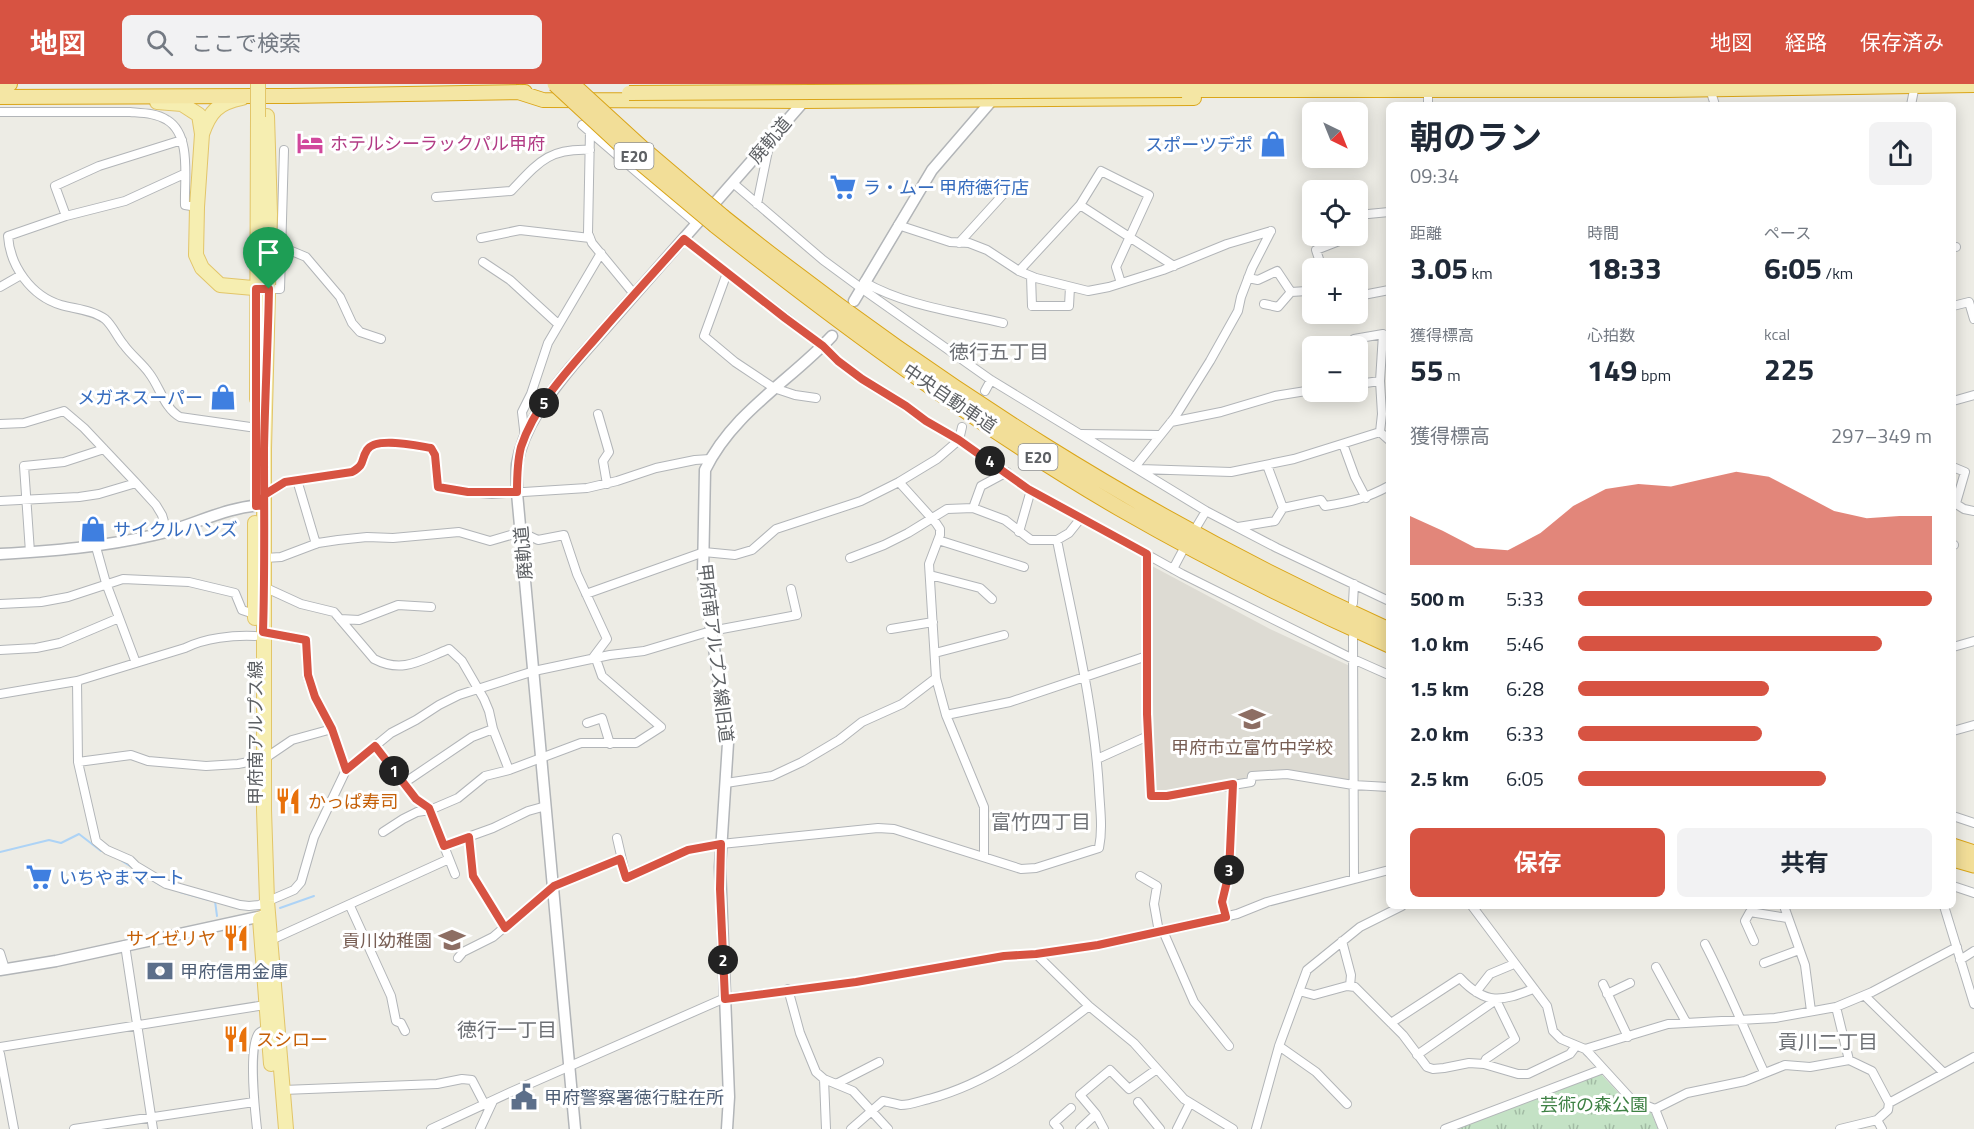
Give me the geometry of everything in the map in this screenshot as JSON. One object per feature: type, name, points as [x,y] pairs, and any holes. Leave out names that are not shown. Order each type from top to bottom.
[{"type":"highway","points":[[0,84],[10,84]]},
{"type":"highway","name":"中央自動車道","points":[[555,84],[635,158],[719,221],[955,389],[1039,444],[1204,539],[1286,582],[1386,629]]},
{"type":"highway","name":"中央自動車道","points":[[572,84],[719,221],[863,339],[939,392],[1118,507],[1269,587],[1386,644]]},
{"type":"highway","points":[[0,97],[130,97],[255,90],[629,93],[1276,90],[1428,86],[1710,89],[1974,85]]},
{"type":"highway","points":[[518,92],[543,100],[993,101],[1236,98],[1276,90]]},
{"type":"highway","points":[[1956,847],[1974,853]]},
{"type":"highway","points":[[1956,860],[1974,865]]},
{"type":"main road","name":"甲府南アルプス線","points":[[259,634],[255,614],[261,502],[262,289],[258,217],[263,116],[267,84]]},
{"type":"main road","name":"甲府南アルプス線","points":[[255,90],[263,116]]},
{"type":"main road","points":[[202,134],[207,121],[220,105],[255,90]]},
{"type":"main road","points":[[130,97],[182,104],[199,115],[202,134],[196,255],[202,268],[220,285],[262,289]]},
{"type":"main road","name":"甲府南アルプス線","points":[[262,289],[257,428],[265,558],[259,634],[259,760],[265,1005],[278,1129]]},
{"type":"main road","name":"甲府南アルプス線","points":[[263,909],[271,940],[286,1129]]},
{"type":"street","name":"廃軌道","points":[[575,1129],[517,492],[517,465],[525,438],[553,390],[634,294],[819,84]]},
{"type":"street","points":[[854,301],[932,170],[1006,84]]},
{"type":"street","points":[[1912,102],[1915,85]]},
{"type":"street","points":[[1428,86],[1428,102]]},
{"type":"street","points":[[1710,89],[1714,102]]},
{"type":"street","points":[[130,97],[130,112]]},
{"type":"street","points":[[0,112],[130,112],[146,113],[169,121],[182,140],[185,205],[197,207]]},
{"type":"street","points":[[582,125],[697,224]]},
{"type":"street","points":[[590,131],[588,233],[601,254],[634,294]]},
{"type":"street","points":[[66,216],[55,186],[99,166],[182,140]]},
{"type":"street","points":[[757,204],[770,141]]},
{"type":"street","points":[[436,197],[511,190],[538,162],[570,149],[590,150]]},
{"type":"street","points":[[262,289],[280,289],[284,150]]},
{"type":"street","points":[[1019,271],[1080,205],[1101,171],[1149,195],[1116,267],[1121,283]]},
{"type":"street","points":[[184,174],[125,201],[66,216],[8,236],[9,249],[21,275],[33,290],[49,300],[104,318],[124,346],[148,371],[174,414],[180,417],[257,428]]},
{"type":"street","points":[[733,183],[863,285],[991,380],[1206,511],[1386,600]]},
{"type":"street","points":[[959,243],[1009,188]]},
{"type":"street","points":[[1080,205],[1174,266]]},
{"type":"street","points":[[1368,213],[1386,212]]},
{"type":"street","points":[[898,225],[950,242],[969,243],[987,250],[1019,271],[1031,276],[1088,291],[1174,266],[1227,244],[1271,231],[1248,278],[1238,311],[1231,325],[1170,422],[1136,468]]},
{"type":"street","points":[[481,237],[520,230],[590,238]]},
{"type":"street","points":[[684,239],[823,346],[862,379],[959,440],[1030,490],[1173,569],[1386,674]]},
{"type":"street","points":[[1319,258],[1316,250],[1326,246]]},
{"type":"street","points":[[282,247],[306,257],[340,297],[352,323],[360,332],[381,339]]},
{"type":"street","points":[[525,438],[522,411],[531,394],[548,343],[601,254]]},
{"type":"street","points":[[483,262],[510,279],[558,324]]},
{"type":"street","points":[[1248,278],[1258,280],[1277,271],[1291,292]]},
{"type":"street","points":[[727,273],[704,336],[735,362],[774,388],[795,395],[816,398]]},
{"type":"street","points":[[0,287],[21,275]]},
{"type":"street","points":[[1031,276],[1032,306],[1069,306],[1070,287]]},
{"type":"street","points":[[863,285],[937,308],[1003,322]]},
{"type":"street","points":[[1264,304],[1278,307],[1291,292],[1302,291]]},
{"type":"street","points":[[1368,294],[1386,291]]},
{"type":"street","points":[[1956,305],[1969,302],[1974,319]]},
{"type":"street","points":[[1368,336],[1383,333],[1380,381],[1385,409],[1380,432]]},
{"type":"street","name":"甲府南アルプス線旧道","points":[[727,1129],[729,1097],[720,889],[728,743],[702,574],[705,470],[710,459],[744,415],[832,336]]},
{"type":"street","points":[[985,391],[991,380]]},
{"type":"street","points":[[1368,383],[1380,381]]},
{"type":"street","points":[[1170,422],[1302,392]]},
{"type":"street","points":[[1956,400],[1974,395]]},
{"type":"street","points":[[0,424],[24,423],[64,411],[105,449],[156,506],[162,515],[167,532]]},
{"type":"street","points":[[598,414],[609,452],[603,460],[607,484]]},
{"type":"street","points":[[586,594],[704,552],[735,555],[752,550],[776,529],[861,501],[899,482],[937,459],[959,440],[962,427]]},
{"type":"street","points":[[1136,468],[1231,472],[1294,459],[1380,432]]},
{"type":"street","points":[[1380,432],[1386,437]]},
{"type":"street","points":[[1081,434],[1159,435]]},
{"type":"street","points":[[0,554],[96,547],[167,532],[261,502],[285,482],[352,472],[364,461],[366,450],[380,443],[403,443],[431,448],[435,455],[438,487],[468,492],[587,488],[656,468],[710,459]]},
{"type":"street","points":[[1343,444],[1355,477],[1366,498]]},
{"type":"street","points":[[30,552],[24,466],[64,462],[105,449]]},
{"type":"street","points":[[1267,465],[1283,508]]},
{"type":"street","points":[[1956,468],[1965,472],[1956,497]]},
{"type":"street","points":[[973,508],[981,486],[1007,472]]},
{"type":"street","points":[[297,480],[316,544]]},
{"type":"street","points":[[899,482],[940,529],[929,564],[936,678],[946,715],[984,807],[984,857]]},
{"type":"street","points":[[0,501],[99,494],[136,483]]},
{"type":"street","points":[[1238,527],[1275,521],[1283,508],[1321,500],[1325,506],[1366,498],[1386,488]]},
{"type":"street","points":[[1019,532],[1030,490]]},
{"type":"street","points":[[1956,503],[1964,509],[1974,511]]},
{"type":"street","points":[[850,558],[884,545],[947,509],[973,508],[1005,520],[1031,540],[1057,540],[1070,533],[1081,518]]},
{"type":"street","points":[[1197,526],[1206,511]]},
{"type":"street","points":[[265,558],[281,557],[316,544],[367,537],[393,538],[459,532],[490,541],[521,532],[538,540],[564,535],[577,574],[607,639],[594,659]]},
{"type":"street","points":[[938,540],[1024,567]]},
{"type":"street","points":[[616,838],[626,878],[688,850],[721,844],[878,828],[894,829],[1021,868],[1036,868],[1099,848],[1102,827],[1097,759],[1057,540]]},
{"type":"street","points":[[96,547],[106,583],[136,663]]},
{"type":"street","points":[[1173,569],[1182,552]]},
{"type":"street","points":[[1147,554],[1148,736],[1151,796],[1167,796],[1251,782],[1252,776],[1287,774],[1353,785],[1386,787]]},
{"type":"street","points":[[930,575],[980,588],[992,599]]},
{"type":"street","points":[[0,604],[41,602],[68,597],[123,579],[189,582],[235,593],[242,610],[255,614]]},
{"type":"street","points":[[1353,603],[1354,584]]},
{"type":"street","points":[[264,587],[301,604],[334,612],[374,659],[392,667],[401,667],[449,649],[462,661],[478,688],[489,711],[492,729],[509,770]]},
{"type":"street","points":[[0,953],[2,969],[56,961],[263,909],[294,890],[301,882],[314,837],[346,770],[391,733],[459,695],[534,671],[644,651],[711,631],[797,615],[791,589]]},
{"type":"street","points":[[340,619],[359,620],[398,604],[431,607]]},
{"type":"street","points":[[0,650],[36,648],[60,643],[119,618]]},
{"type":"street","points":[[891,629],[933,622]]},
{"type":"street","points":[[0,694],[77,681],[185,648],[196,642],[259,634],[306,640],[308,675],[315,697],[332,729],[346,770]]},
{"type":"street","points":[[935,653],[1004,634]]},
{"type":"street","points":[[1353,637],[1354,879]]},
{"type":"street","points":[[1956,646],[1974,641]]},
{"type":"street","points":[[946,715],[1010,702],[1147,656]]},
{"type":"street","points":[[383,832],[417,812],[430,810],[458,798],[485,776],[509,770],[581,743],[636,743],[660,728],[602,676],[594,659]]},
{"type":"street","points":[[726,783],[772,776],[802,762],[839,740],[862,722],[902,704],[936,678]]},
{"type":"street","points":[[77,681],[78,762],[96,841],[107,850],[130,860],[166,884],[263,909]]},
{"type":"street","points":[[587,723],[602,718],[610,744]]},
{"type":"street","points":[[1956,730],[1974,725]]},
{"type":"street","points":[[78,762],[130,755],[148,761],[206,766],[238,764],[259,760],[292,740],[332,729]]},
{"type":"street","points":[[404,783],[472,737],[492,729]]},
{"type":"street","points":[[1097,759],[1148,736]]},
{"type":"street","points":[[375,746],[416,799],[425,803],[430,810],[454,874]]},
{"type":"street","points":[[1226,917],[1222,902],[1229,873],[1233,784]]},
{"type":"street","points":[[444,846],[528,811],[546,806]]},
{"type":"street","points":[[1956,817],[1974,823]]},
{"type":"street","points":[[469,837],[473,876],[505,928]]},
{"type":"street","points":[[271,940],[449,859]]},
{"type":"street","points":[[458,958],[463,952],[493,937],[505,928],[554,886],[620,859]]},
{"type":"street","points":[[431,1129],[725,999],[788,989],[856,982],[1004,956],[1098,945],[1226,917],[1386,871]]},
{"type":"street","points":[[1140,876],[1157,886],[1154,904],[1161,932],[1194,1002],[1229,1046]]},
{"type":"street","points":[[1956,887],[1974,893]]},
{"type":"street","points":[[350,906],[391,996],[396,1021],[401,1023],[405,1032]]},
{"type":"street","points":[[1256,1129],[1279,1046],[1307,970],[1360,927],[1396,909]]},
{"type":"street","points":[[1474,909],[1547,1006],[1553,1031],[1562,1040],[1585,1049],[1632,1100],[1656,1109],[1664,1129]]},
{"type":"street","points":[[1785,909],[1807,972],[1811,1011]]},
{"type":"street","points":[[1945,909],[1974,1004]]},
{"type":"street","points":[[1754,941],[1744,921],[1750,912],[1787,918]]},
{"type":"street","points":[[1342,941],[1351,975],[1350,986]]},
{"type":"street","points":[[1705,944],[1727,984],[1740,1020],[1764,1072]]},
{"type":"street","points":[[125,945],[153,1129]]},
{"type":"street","points":[[1585,1049],[1668,1024],[1775,1018],[1836,1007],[1864,996],[1957,947]]},
{"type":"street","points":[[1764,963],[1799,950]]},
{"type":"street","points":[[1960,960],[1974,951]]},
{"type":"street","points":[[1036,954],[1089,1006],[1134,1043],[1184,1099],[1233,1129]]},
{"type":"street","points":[[1476,992],[1490,974],[1514,964]]},
{"type":"street","points":[[1656,967],[1686,1022]]},
{"type":"street","points":[[1391,1023],[1461,978],[1476,992],[1496,1000],[1515,1039],[1486,1059],[1484,1064]]},
{"type":"street","points":[[1607,994],[1630,983]]},
{"type":"street","points":[[1603,984],[1628,1037]]},
{"type":"street","points":[[1299,991],[1314,995],[1350,986],[1355,987],[1391,1023],[1427,1067],[1433,1069],[1469,1063],[1484,1064],[1518,1074],[1528,1074],[1570,1054],[1576,1046]]},
{"type":"street","points":[[788,989],[800,1033],[816,1072],[824,1079],[853,1091],[888,1129]]},
{"type":"street","points":[[1417,1055],[1496,1000],[1533,989]]},
{"type":"street","points":[[1864,996],[1944,1073]]},
{"type":"street","points":[[0,1047],[265,1005]]},
{"type":"street","points":[[851,1129],[883,1101],[902,1105],[911,1103],[947,1094],[991,1076],[1089,1006]]},
{"type":"street","points":[[1836,1007],[1849,1060]]},
{"type":"street","points":[[257,1129],[254,1102],[254,1047],[259,1033],[267,1028]]},
{"type":"street","points":[[1279,1046],[1316,1072],[1347,1104]]},
{"type":"street","points":[[0,1054],[14,1129]]},
{"type":"street","points":[[1889,1103],[1974,1057]]},
{"type":"street","points":[[1656,1109],[1687,1093],[1745,1081],[1785,1065],[1810,1067],[1849,1060],[1872,1071],[1889,1103],[1888,1110],[1877,1120],[1840,1129]]},
{"type":"street","points":[[836,1084],[879,1062]]},
{"type":"street","points":[[1104,1129],[1096,1114],[1080,1095],[1110,1070],[1129,1089],[1157,1069]]},
{"type":"street","points":[[1445,1129],[1603,1069]]},
{"type":"street","points":[[283,1090],[438,1084],[462,1079],[472,1080],[489,1103]]},
{"type":"street","points":[[824,1079],[826,1129]]},
{"type":"street","points":[[74,1129],[254,1102]]},
{"type":"street","points":[[1138,1102],[1160,1129]]},
{"type":"street","points":[[480,1129],[489,1103]]},
{"type":"street","points":[[1177,1129],[1190,1103]]},
{"type":"street","points":[[1059,1129],[1054,1123],[1071,1108]]},
{"type":"street","points":[[1080,1129],[1096,1114]]},
{"type":"street","points":[[1877,1120],[1882,1129]]},
{"type":"shaded area","name":"甲府市立富竹中学校","points":[[1150,565],[1270,629],[1352,667],[1351,783],[1290,772],[1250,771],[1246,780],[1155,793]]},
{"type":"green space","name":"芸術の森公園","points":[[1601,1074],[1627,1102],[1651,1112],[1658,1129],[1457,1129]]},
{"type":"waterway","points":[[0,852],[49,840],[61,843],[79,834],[101,851]]},
{"type":"waterway","points":[[122,861],[160,885]]},
{"type":"waterway","points":[[180,892],[209,900]]},
{"type":"waterway","points":[[280,908],[314,896]]},
{"type":"waterway","points":[[215,901],[217,916]]},
{"type":"place","name":"ホテルシーラックパル甲府","points":[[310,143]]},
{"type":"place","name":"スポーツデポ","points":[[1273,144]]},
{"type":"place","name":"ラ・ムー 甲府徳行店","points":[[843,187]]},
{"type":"place","name":"メガネスーパー","points":[[223,397]]},
{"type":"place","name":"サイクルハンズ","points":[[93,529]]},
{"type":"place","name":"甲府市立富竹中学校","points":[[1252,719]]},
{"type":"place","name":"かっぱ寿司","points":[[288,801]]},
{"type":"place","name":"いちやまマート","points":[[39,877]]},
{"type":"place","name":"サイゼリヤ","points":[[236,938]]},
{"type":"place","name":"貢川幼稚園","points":[[452,940]]},
{"type":"place","name":"甲府信用金庫","points":[[160,971]]},
{"type":"place","name":"スシロー","points":[[236,1039]]},
{"type":"place","name":"甲府警察署徳行駐在所","points":[[524,1097]]},
{"type":"district","name":"徳行五丁目","points":[[999,351]]},
{"type":"district","name":"富竹四丁目","points":[[1041,821]]},
{"type":"district","name":"徳行一丁目","points":[[507,1029]]},
{"type":"district","name":"貢川二丁目","points":[[1828,1041]]},
{"type":"route","points":[[269,289],[256,289],[256,506],[264,505],[264,495],[285,482],[352,472],[364,461],[366,450],[380,443],[403,443],[431,448],[435,455],[438,487],[492,494],[517,492],[517,465],[521,449],[530,427],[553,390],[684,239],[823,346],[862,379],[959,440],[1010,474],[1028,489],[1147,554],[1147,714],[1151,796],[1167,796],[1233,784],[1229,873],[1222,902],[1226,917],[1098,945],[1004,956],[856,982],[788,989],[725,999],[720,889],[721,844],[688,850],[626,878],[620,859],[554,886],[505,928],[473,876],[469,837],[444,846],[429,808],[425,803],[416,799],[375,746],[346,770],[332,729],[315,697],[308,675],[306,640],[263,632],[265,558],[264,505],[264,495],[264,449],[269,289]]}]
